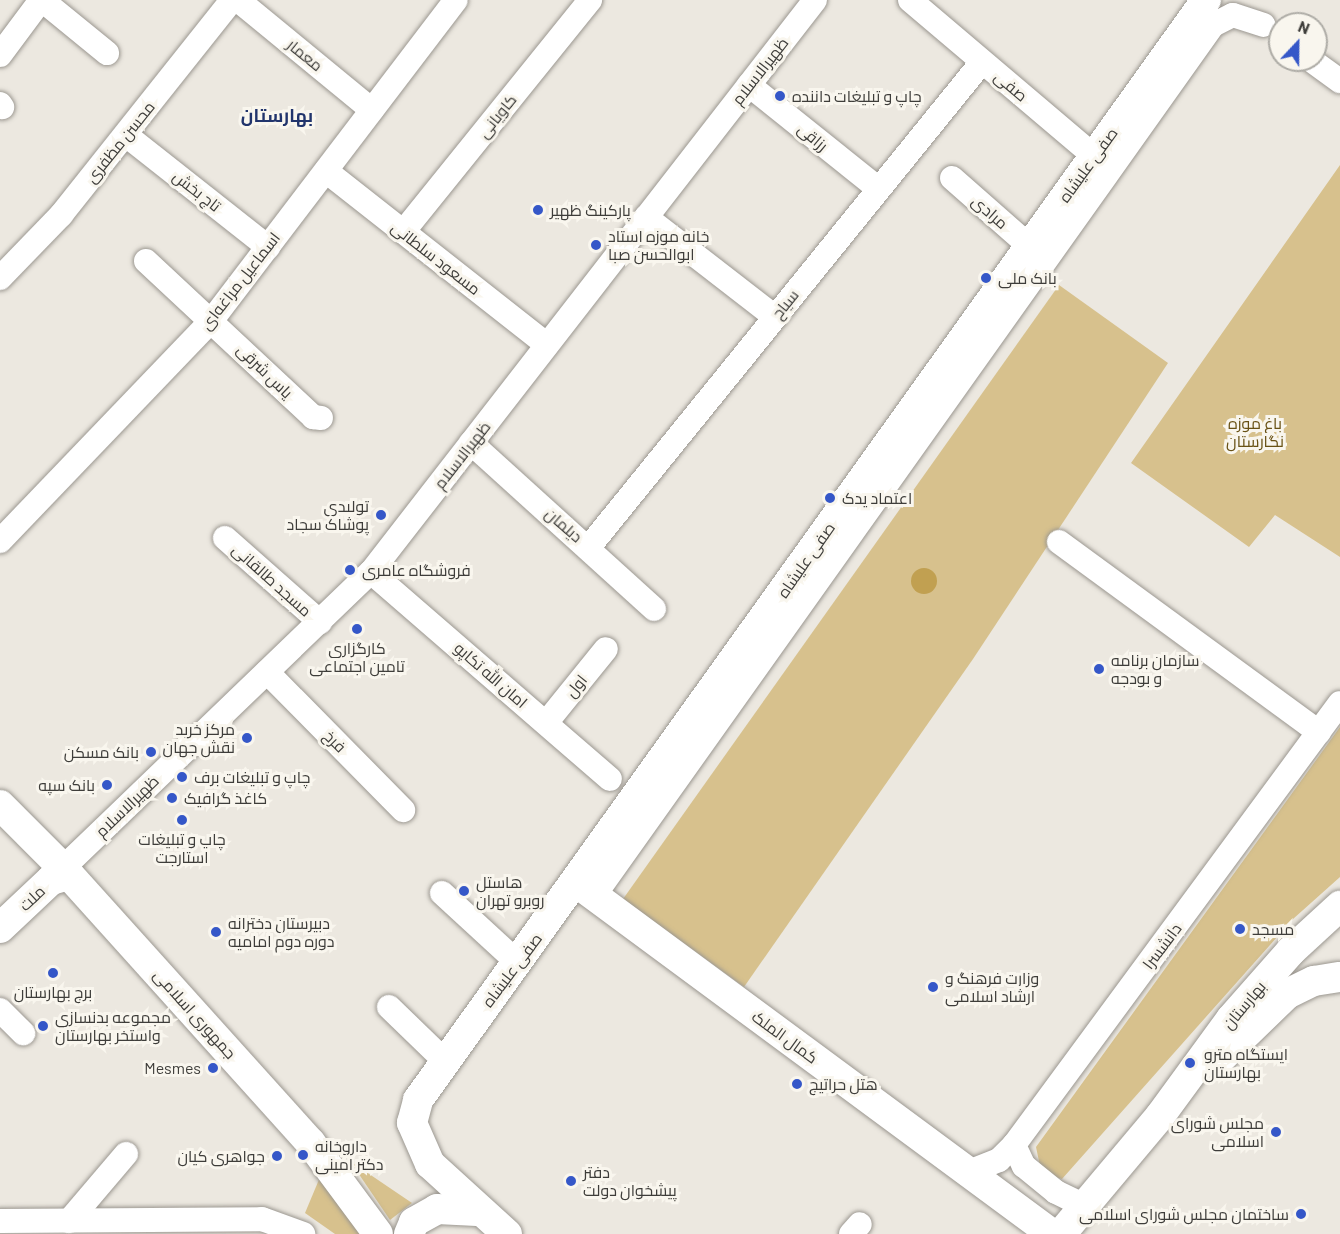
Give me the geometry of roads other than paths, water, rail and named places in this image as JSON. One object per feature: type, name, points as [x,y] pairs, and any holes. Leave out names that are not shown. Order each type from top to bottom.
[{"type":"main road","name":"صفی علیشاه","points":[[477,1211],[430,1164],[412,1123],[418,1100],[518,963],[586,889],[1029,246],[1103,164],[1206,0]]},
{"type":"main road","name":"جمهوری اسلامی","points":[[0,805],[66,872],[310,1142],[378,1234]]},
{"type":"main road","name":"ملت","points":[[0,928],[51,880],[66,872]]},
{"type":"main road","name":"کمال الملک","points":[[586,889],[1052,1234]]},
{"type":"main road","name":"بهارستان","points":[[1061,1234],[1087,1207],[1160,1116],[1231,1019],[1291,951],[1340,906]]},
{"type":"main road","name":"بهارستان","points":[[1160,1116],[1287,994],[1314,981],[1340,977]]},
{"type":"main road","points":[[409,1234],[414,1222],[437,1209],[477,1211],[507,1234]]},
{"type":"street","points":[[0,55],[42,0],[107,53]]},
{"type":"street","name":"محسن مظفری","points":[[0,278],[61,215],[232,0]]},
{"type":"street","name":"معمار","points":[[238,0],[372,110]]},
{"type":"street","name":"اسماعیل مراغه‌ای","points":[[0,541],[212,320],[456,0]]},
{"type":"street","name":"کاویانی","points":[[403,232],[590,0]]},
{"type":"street","name":"ظهیرالاسلام","points":[[66,872],[371,572],[815,0]]},
{"type":"street","name":"صفی","points":[[910,0],[1103,164]]},
{"type":"street","points":[[1231,0],[1268,29]]},
{"type":"street","name":"صفی علیشاه","points":[[586,889],[1103,164],[1213,25],[1233,15],[1268,30]]},
{"type":"street","name":"سیاح","points":[[589,547],[982,62]]},
{"type":"street","points":[[1328,72],[1340,81]]},
{"type":"street","name":"رزاقی","points":[[749,85],[879,189]]},
{"type":"street","name":"تاج بخش","points":[[126,135],[268,247]]},
{"type":"street","name":"مسعود سلطانی","points":[[326,171],[547,345]]},
{"type":"street","name":"مرادی","points":[[951,178],[1029,246]]},
{"type":"street","points":[[646,217],[775,317]]},
{"type":"street","name":"یاس شرقی","points":[[146,261],[212,320],[313,417],[321,418]]},
{"type":"street","name":"دیلمان","points":[[471,444],[589,547],[654,609]]},
{"type":"street","name":"مسجد طالقانی","points":[[225,538],[320,622]]},
{"type":"street","points":[[1059,542],[1319,732]]},
{"type":"street","name":"امان الله تکاپو","points":[[371,572],[610,779]]},
{"type":"street","name":"اول","points":[[546,723],[606,649]]},
{"type":"street","name":"فرخ","points":[[267,672],[403,810]]},
{"type":"street","name":"دانشسرا","points":[[969,1172],[999,1160],[1014,1145],[1340,703]]},
{"type":"street","points":[[442,893],[518,963]]},
{"type":"street","points":[[389,1007],[445,1061]]},
{"type":"street","points":[[0,1010],[23,1033]]},
{"type":"street","points":[[1014,1145],[1024,1166],[1056,1192],[1087,1207]]},
{"type":"street","points":[[69,1221],[126,1154]]},
{"type":"street","points":[[0,1221],[262,1219],[303,1234]]},
{"type":"street","points":[[0,1226],[7,1234]]},
{"type":"place","name":"چاپ و تبلیغات داننده","points":[[780,96]]},
{"type":"place","name":"پارکینگ ظهیر","points":[[538,210]]},
{"type":"place","name":"خانه موزه استاد ابوالحسن صبا","points":[[596,245]]},
{"type":"place","name":"بانک ملی","points":[[986,278]]},
{"type":"place","name":"اعتماد یدک","points":[[830,498]]},
{"type":"place","name":"تولیدی پوشاک سجاد","points":[[381,515]]},
{"type":"place","name":"فروشگاه عامری","points":[[350,570]]},
{"type":"place","name":"کارگزاری تامین اجتماعی","points":[[357,629]]},
{"type":"place","name":"سازمان برنامه و بودجه","points":[[1099,669]]},
{"type":"place","name":"مرکز خرید نقش جهان","points":[[247,738]]},
{"type":"place","name":"بانک مسکن","points":[[151,752]]},
{"type":"place","name":"چاپ و تبلیغات برف","points":[[182,777]]},
{"type":"place","name":"بانک سپه","points":[[107,785]]},
{"type":"place","name":"کاغذ گرافیک","points":[[172,798]]},
{"type":"place","name":"چاپ و تبلیغات استارجت","points":[[182,820]]},
{"type":"place","name":"هاستل روبرو تهران","points":[[464,891]]},
{"type":"place","name":"مسجد","points":[[1240,929]]},
{"type":"place","name":"دبیرستان دخترانه دوره دوم امامیه","points":[[216,932]]},
{"type":"place","name":"برج بهارستان","points":[[53,973]]},
{"type":"place","name":"وزارت فرهنگ و ارشاد اسلامی","points":[[933,987]]},
{"type":"place","name":"مجموعه بدنسازی واستخر بهارستان","points":[[43,1026]]},
{"type":"place","name":"ایستگاه مترو بهارستان","points":[[1190,1063]]},
{"type":"place","name":"Mesmes","points":[[213,1068]]},
{"type":"place","name":"هتل حراتیج","points":[[797,1084]]},
{"type":"place","name":"مجلس شورای اسلامی","points":[[1276,1132]]},
{"type":"place","name":"داروخانه دکتر امینی","points":[[303,1155]]},
{"type":"place","name":"جواهری کیان","points":[[277,1156]]},
{"type":"place","name":"دفتر پیشخوان دولت","points":[[571,1181]]},
{"type":"place","name":"ساختمان مجلس شورای اسلامی","points":[[1301,1214]]},
{"type":"district","name":"بهارستان","points":[[277,115]]},
{"type":"park label","name":"باغ موزه نگارستان","points":[[1255,432]]}]
